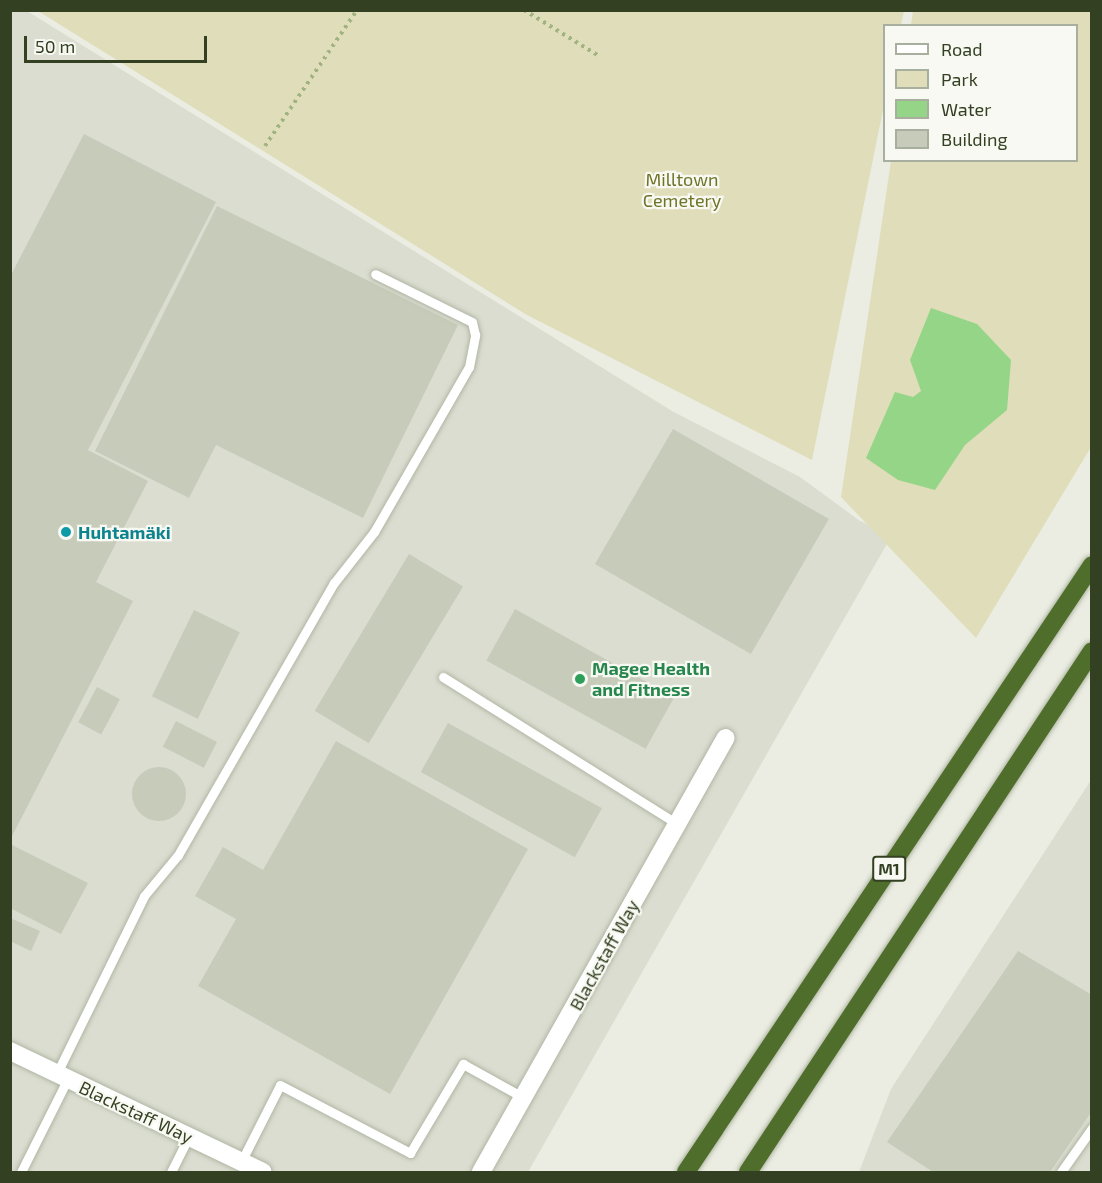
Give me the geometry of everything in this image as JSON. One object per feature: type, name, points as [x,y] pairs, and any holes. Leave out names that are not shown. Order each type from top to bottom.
[{"type":"highway","name":"M1","points":[[686,1173],[1092,565]]},
{"type":"highway","points":[[748,1173],[1092,651]]},
{"type":"street","name":"Blackstaff Way","points":[[481,1173],[726,738]]},
{"type":"street","name":"Blackstaff Way","points":[[10,1051],[262,1173]]},
{"type":"lane","points":[[21,1173],[144,897],[178,855],[334,583],[374,532],[469,367],[475,335],[472,322],[375,274]]},
{"type":"lane","points":[[443,677],[677,824]]},
{"type":"lane","points":[[241,1162],[280,1085],[410,1153],[463,1064],[524,1098]]},
{"type":"lane","points":[[1061,1173],[1092,1128]]},
{"type":"lane","points":[[171,1173],[189,1136]]},
{"type":"path","points":[[265,146],[357,10]]},
{"type":"path","points":[[524,10],[599,56]]},
{"type":"shaded area","points":[[10,11],[27,11],[672,411],[800,477],[860,521],[892,535],[528,1172],[11,1172]]},
{"type":"shaded area","points":[[1091,780],[1091,1172],[859,1172],[891,1089]]},
{"type":"green space","name":"Milltown Cemetery","points":[[38,11],[904,11],[901,24],[883,24],[883,110],[812,460],[527,315]]},
{"type":"green space","points":[[913,11],[1091,11],[1091,447],[976,638],[841,497],[891,162],[1078,162],[1078,24],[911,24]]},
{"type":"water","points":[[931,308],[977,324],[1011,360],[1007,410],[965,445],[935,490],[898,480],[866,458],[895,392],[913,397],[921,391],[910,360]]},
{"type":"building","name":"Huhtamäki","points":[[84,134],[216,202],[88,450],[148,481],[96,582],[133,601],[10,840],[10,277]]},
{"type":"building","points":[[217,206],[458,325],[363,518],[216,445],[189,498],[95,451]]},
{"type":"building","points":[[673,429],[829,519],[751,654],[595,564]]},
{"type":"building","points":[[409,554],[463,586],[369,743],[315,711]]},
{"type":"building","name":"Magee Health and Fitness","points":[[515,609],[674,697],[646,749],[486,661]]},
{"type":"building","points":[[194,610],[240,632],[198,719],[152,696]]},
{"type":"building","points":[[97,687],[120,699],[101,735],[78,722]]},
{"type":"building","points":[[176,721],[217,742],[204,768],[163,747]]},
{"type":"building","points":[[448,723],[602,808],[575,857],[421,772]]},
{"type":"building","points":[[336,741],[528,849],[390,1094],[198,986],[236,919],[195,896],[223,847],[263,870]]},
{"type":"building","points":[[159,767],[169,769],[178,775],[184,784],[186,794],[184,804],[178,813],[169,819],[159,821],[149,819],[140,813],[134,804],[132,794],[134,784],[140,775],[149,769]]},
{"type":"building","points":[[10,844],[88,883],[61,934],[10,908]]},
{"type":"building","points":[[10,918],[40,931],[31,951],[10,941]]},
{"type":"building","points":[[1018,951],[1092,995],[1092,1111],[1050,1172],[933,1172],[887,1142]]},
{"type":"place","name":"Huhtamäki","points":[[66,532]]},
{"type":"place","name":"Magee Health and Fitness","points":[[580,679]]}]
